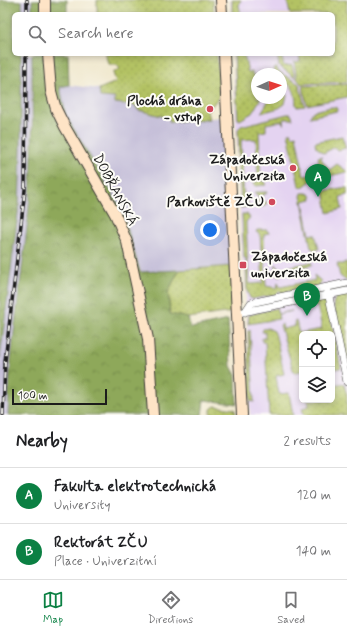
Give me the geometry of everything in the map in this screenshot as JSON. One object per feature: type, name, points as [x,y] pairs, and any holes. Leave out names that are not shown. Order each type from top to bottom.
[{"type":"street","points":[[45,0],[45,12]]},
{"type":"street","points":[[221,0],[222,12]]},
{"type":"street","name":"DOBŘANSKÁ","points":[[48,56],[51,91],[56,109],[64,128],[115,214],[127,242],[148,339],[153,415]]},
{"type":"street","points":[[224,56],[242,313],[242,415]]},
{"type":"street","points":[[242,313],[251,303],[254,302],[326,286],[347,283]]},
{"type":"street","points":[[326,286],[347,382]]},
{"type":"street","points":[[242,313],[347,291]]},
{"type":"shaded area","points":[[22,0],[32,0],[32,12],[22,12]]},
{"type":"shaded area","name":"Západočeská Univerzita","points":[[230,0],[347,0],[347,415],[250,415],[245,268],[242,259],[233,56],[335,56],[335,12],[231,12]]},
{"type":"shaded area","points":[[21,56],[32,56],[31,178],[27,230],[10,362],[8,415],[0,415],[0,358],[19,205]]},
{"type":"shaded area","points":[[69,85],[135,94],[170,118],[170,122],[223,117],[231,266],[141,272],[122,210],[66,116],[60,87]]},
{"type":"green space","points":[[0,0],[22,1],[22,12],[12,12],[12,56],[21,56],[21,150],[19,205],[0,358]]},
{"type":"green space","points":[[32,0],[67,0],[67,12],[32,12]]},
{"type":"green space","points":[[97,0],[213,0],[214,12],[97,12]]},
{"type":"green space","points":[[232,0],[241,0],[239,5],[241,12],[232,12]]},
{"type":"green space","points":[[287,0],[347,0],[347,82],[301,84],[297,79],[294,62],[300,61],[299,56],[335,56],[335,12],[290,12]]},
{"type":"green space","points":[[32,56],[68,56],[69,85],[60,87],[66,116],[122,210],[140,272],[179,270],[168,292],[170,314],[188,318],[191,328],[228,320],[231,366],[236,375],[237,404],[204,400],[202,415],[8,415],[11,363],[31,187]]},
{"type":"green space","points":[[106,56],[217,56],[219,97],[207,112],[209,119],[170,122],[169,118],[138,110],[136,106],[115,103],[115,98],[100,97],[99,89],[116,82],[113,73],[120,69],[117,65],[111,65],[108,63]]},
{"type":"green space","points":[[234,56],[244,56],[248,72],[251,72],[251,104],[257,104],[252,113],[240,120],[238,119]]},
{"type":"green space","points":[[277,56],[282,56],[284,66],[292,65],[295,78],[287,72],[287,68],[282,68],[279,66]]},
{"type":"green space","points":[[287,77],[299,84],[305,106],[297,107],[292,87],[287,84]]},
{"type":"green space","points":[[347,84],[347,97],[307,105],[302,86]]},
{"type":"green space","points":[[266,104],[285,104],[279,108],[261,113]]},
{"type":"green space","points":[[332,107],[337,108],[337,111],[310,117],[313,111]]},
{"type":"green space","points":[[291,114],[293,119],[283,119],[284,125],[282,121],[266,124],[266,131],[259,132],[261,181],[266,182],[266,185],[256,186],[253,184],[253,182],[258,182],[256,139],[241,140],[244,200],[249,203],[247,207],[241,208],[238,129],[241,126]]},
{"type":"green space","points":[[288,133],[291,133],[292,136],[296,135],[304,176],[309,175],[311,181],[303,187],[299,186]]},
{"type":"green space","points":[[342,136],[346,148],[338,150],[335,147],[324,153],[316,147],[315,142]]},
{"type":"green space","points":[[323,156],[321,158],[329,170],[337,164],[347,172],[321,178],[316,162],[319,161],[318,157]]},
{"type":"green space","points":[[347,187],[347,195],[340,197],[342,209],[328,213],[324,191]]},
{"type":"green space","points":[[255,192],[267,192],[266,194],[262,195],[262,201],[267,202],[265,206],[259,207],[255,205],[259,204],[258,195],[255,195]]},
{"type":"green space","points":[[302,193],[311,195],[312,199],[303,201],[310,235],[315,234],[319,249],[315,250],[311,248],[301,196]]},
{"type":"green space","points":[[242,214],[247,214],[250,218],[246,222],[249,284],[263,283],[260,234],[256,232],[257,230],[267,230],[269,233],[264,234],[266,286],[277,288],[278,282],[280,287],[315,280],[314,275],[321,281],[319,286],[282,293],[279,291],[278,294],[253,299],[250,298],[247,291]]},
{"type":"green space","points":[[311,262],[312,265],[280,272],[280,276],[276,275],[276,264],[279,269]]},
{"type":"green space","points":[[347,262],[347,280],[340,276],[337,264],[344,264]]},
{"type":"green space","points":[[231,266],[233,312],[188,318],[170,314],[168,292],[179,270]]},
{"type":"green space","points":[[347,293],[347,369],[333,303],[337,295]]},
{"type":"green space","points":[[319,299],[328,304],[333,331],[310,331],[322,329],[317,306],[311,307],[310,301]]},
{"type":"green space","points":[[276,308],[279,319],[248,324],[249,315]]},
{"type":"green space","points":[[296,321],[299,333],[299,372],[294,373],[280,325],[282,324],[283,329],[295,326],[294,322]]},
{"type":"green space","points":[[268,328],[274,331],[276,336],[284,374],[276,376],[279,394],[289,393],[293,415],[269,415],[265,342],[262,342],[262,338],[265,338],[265,332],[262,332],[263,329]]},
{"type":"green space","points":[[250,330],[254,402],[250,401],[248,331]]},
{"type":"green space","points":[[335,338],[341,368],[335,369]]},
{"type":"green space","points":[[344,383],[347,396],[347,415],[304,415],[302,408],[309,406],[308,403],[335,403],[335,384]]},
{"type":"green space","points":[[215,406],[235,409],[236,415],[211,415],[211,409]]},
{"type":"railway","points":[[27,0],[27,12]]},
{"type":"railway","points":[[3,415],[5,361],[25,190],[26,56]]},
{"type":"place","name":"Plochá dráha - vstup","points":[[210,109]]},
{"type":"place","name":"Západočeská Univerzita","points":[[293,168]]},
{"type":"place","name":"Fakulta elektrotechnická","points":[[318,197]]},
{"type":"place","name":"Parkoviště ZČU","points":[[272,202]]},
{"type":"place","name":"Západočeská univerzita","points":[[243,265]]},
{"type":"place","name":"Rektorát ZČU","points":[[307,316]]}]
